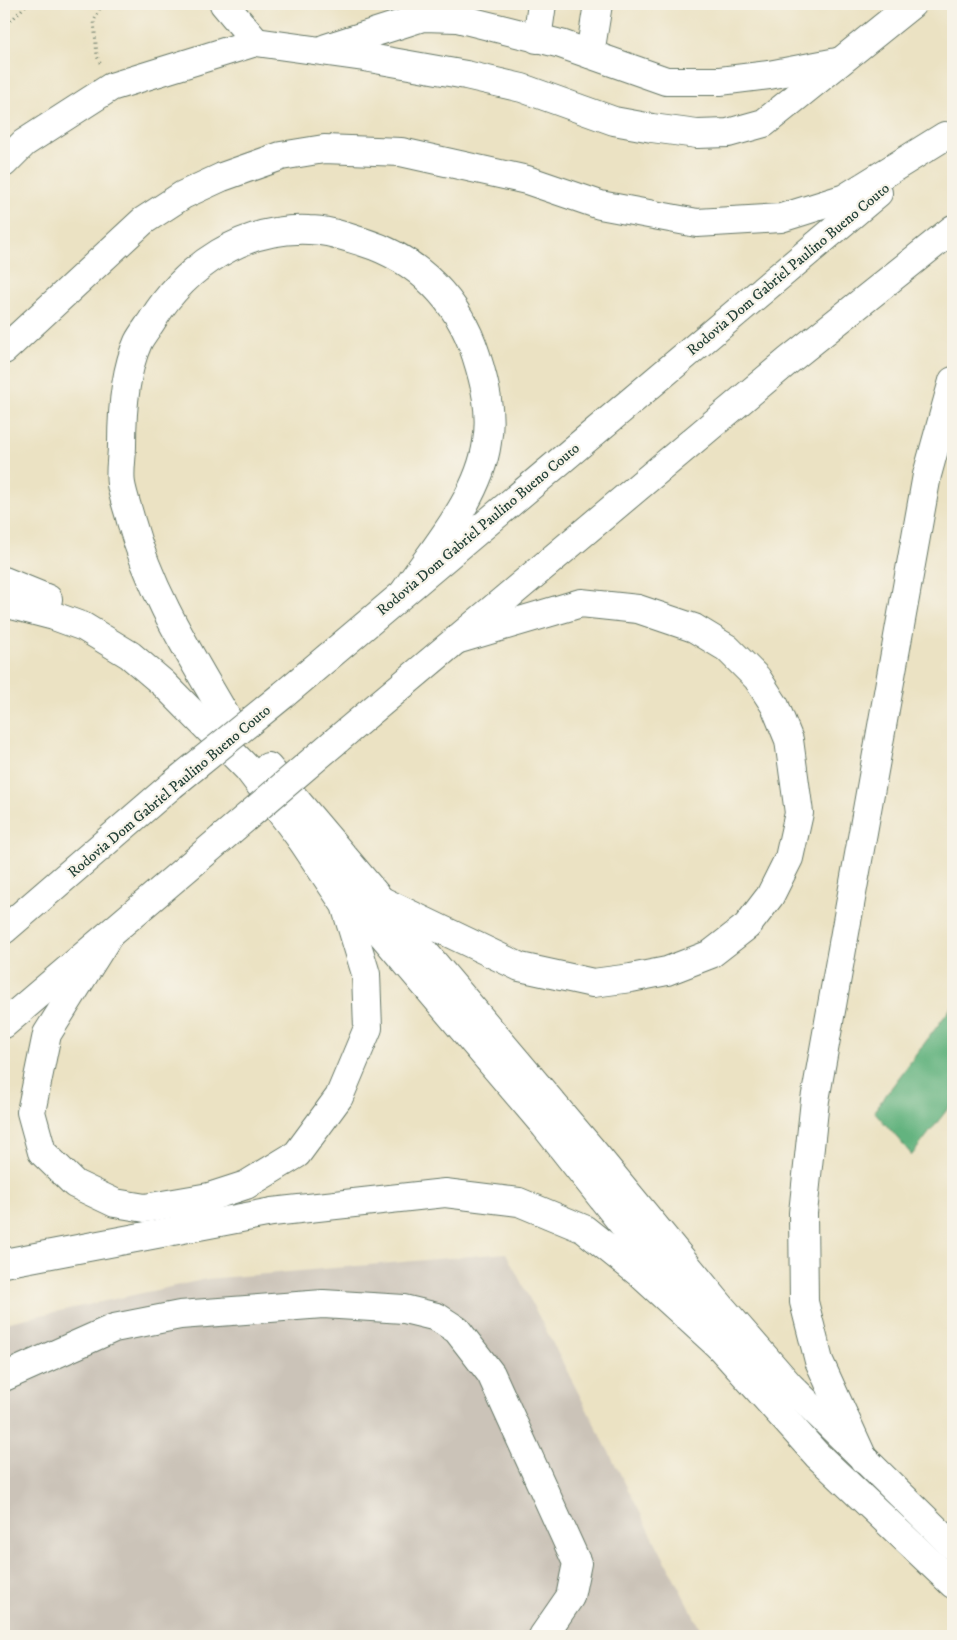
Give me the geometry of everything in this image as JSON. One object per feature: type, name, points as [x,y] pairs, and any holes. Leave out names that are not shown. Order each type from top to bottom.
[{"type":"main road","points":[[224,4],[256,42]]},
{"type":"main road","points":[[537,38],[542,4]]},
{"type":"main road","points":[[590,54],[598,4]]},
{"type":"main road","points":[[4,163],[24,143],[111,87],[256,42],[317,50],[466,75],[522,88],[614,121],[697,134],[728,133],[764,123],[912,4]]},
{"type":"main road","points":[[317,50],[423,17],[457,18],[537,38],[590,54],[666,81],[720,81],[769,75],[841,61]]},
{"type":"main road","points":[[4,350],[143,221],[183,195],[214,180],[281,156],[324,148],[402,152],[527,180],[600,205],[697,223],[781,218],[845,198],[949,133]]},
{"type":"main road","name":"Rodovia Dom Gabriel Paulino Bueno Couto","points":[[4,930],[172,785],[283,695],[949,133]]},
{"type":"main road","points":[[9,1022],[221,838],[788,361],[953,229]]},
{"type":"main road","points":[[228,720],[167,615],[142,561],[121,484],[122,403],[138,342],[167,297],[192,272],[246,239],[275,233],[310,230],[341,235],[382,248],[402,259],[425,277],[457,312],[469,333],[487,388],[487,443],[466,502],[405,591]]},
{"type":"main road","points":[[864,1460],[820,1361],[804,1302],[803,1213],[815,1100],[927,475],[953,381]]},
{"type":"main road","points":[[4,582],[74,608],[107,624],[141,645],[177,673],[228,720],[722,1308],[790,1386],[953,1546]]},
{"type":"main road","points":[[4,603],[54,616],[84,627],[130,655],[164,684],[248,769],[301,839],[545,1126],[720,1347],[817,1455],[953,1584]]},
{"type":"main road","points":[[382,901],[520,967],[593,982],[631,978],[667,971],[711,954],[747,926],[770,896],[789,858],[799,813],[790,740],[775,706],[757,678],[727,648],[694,628],[638,609],[581,604],[459,639]]},
{"type":"main road","points":[[109,935],[47,1034],[31,1112],[42,1152],[76,1184],[115,1203],[145,1208],[169,1202],[209,1197],[246,1185],[297,1154],[339,1097],[368,1028],[366,974],[345,905],[301,839]]},
{"type":"main road","points":[[4,918],[60,882]]},
{"type":"main road","points":[[4,1263],[272,1212],[445,1193],[519,1202],[584,1229],[639,1273],[720,1347]]},
{"type":"main road","points":[[4,1377],[114,1328],[180,1315],[323,1304],[404,1309],[437,1317],[457,1330],[491,1374],[577,1563],[570,1597],[543,1636]]},
{"type":"path","points":[[4,28],[27,4]]},
{"type":"path","points":[[102,4],[94,21],[97,56],[111,87]]},
{"type":"shaded area","points":[[506,1253],[704,1636],[4,1636],[4,1323],[207,1279]]},
{"type":"green space","points":[[953,1005],[953,1102],[912,1155],[874,1111]]}]
